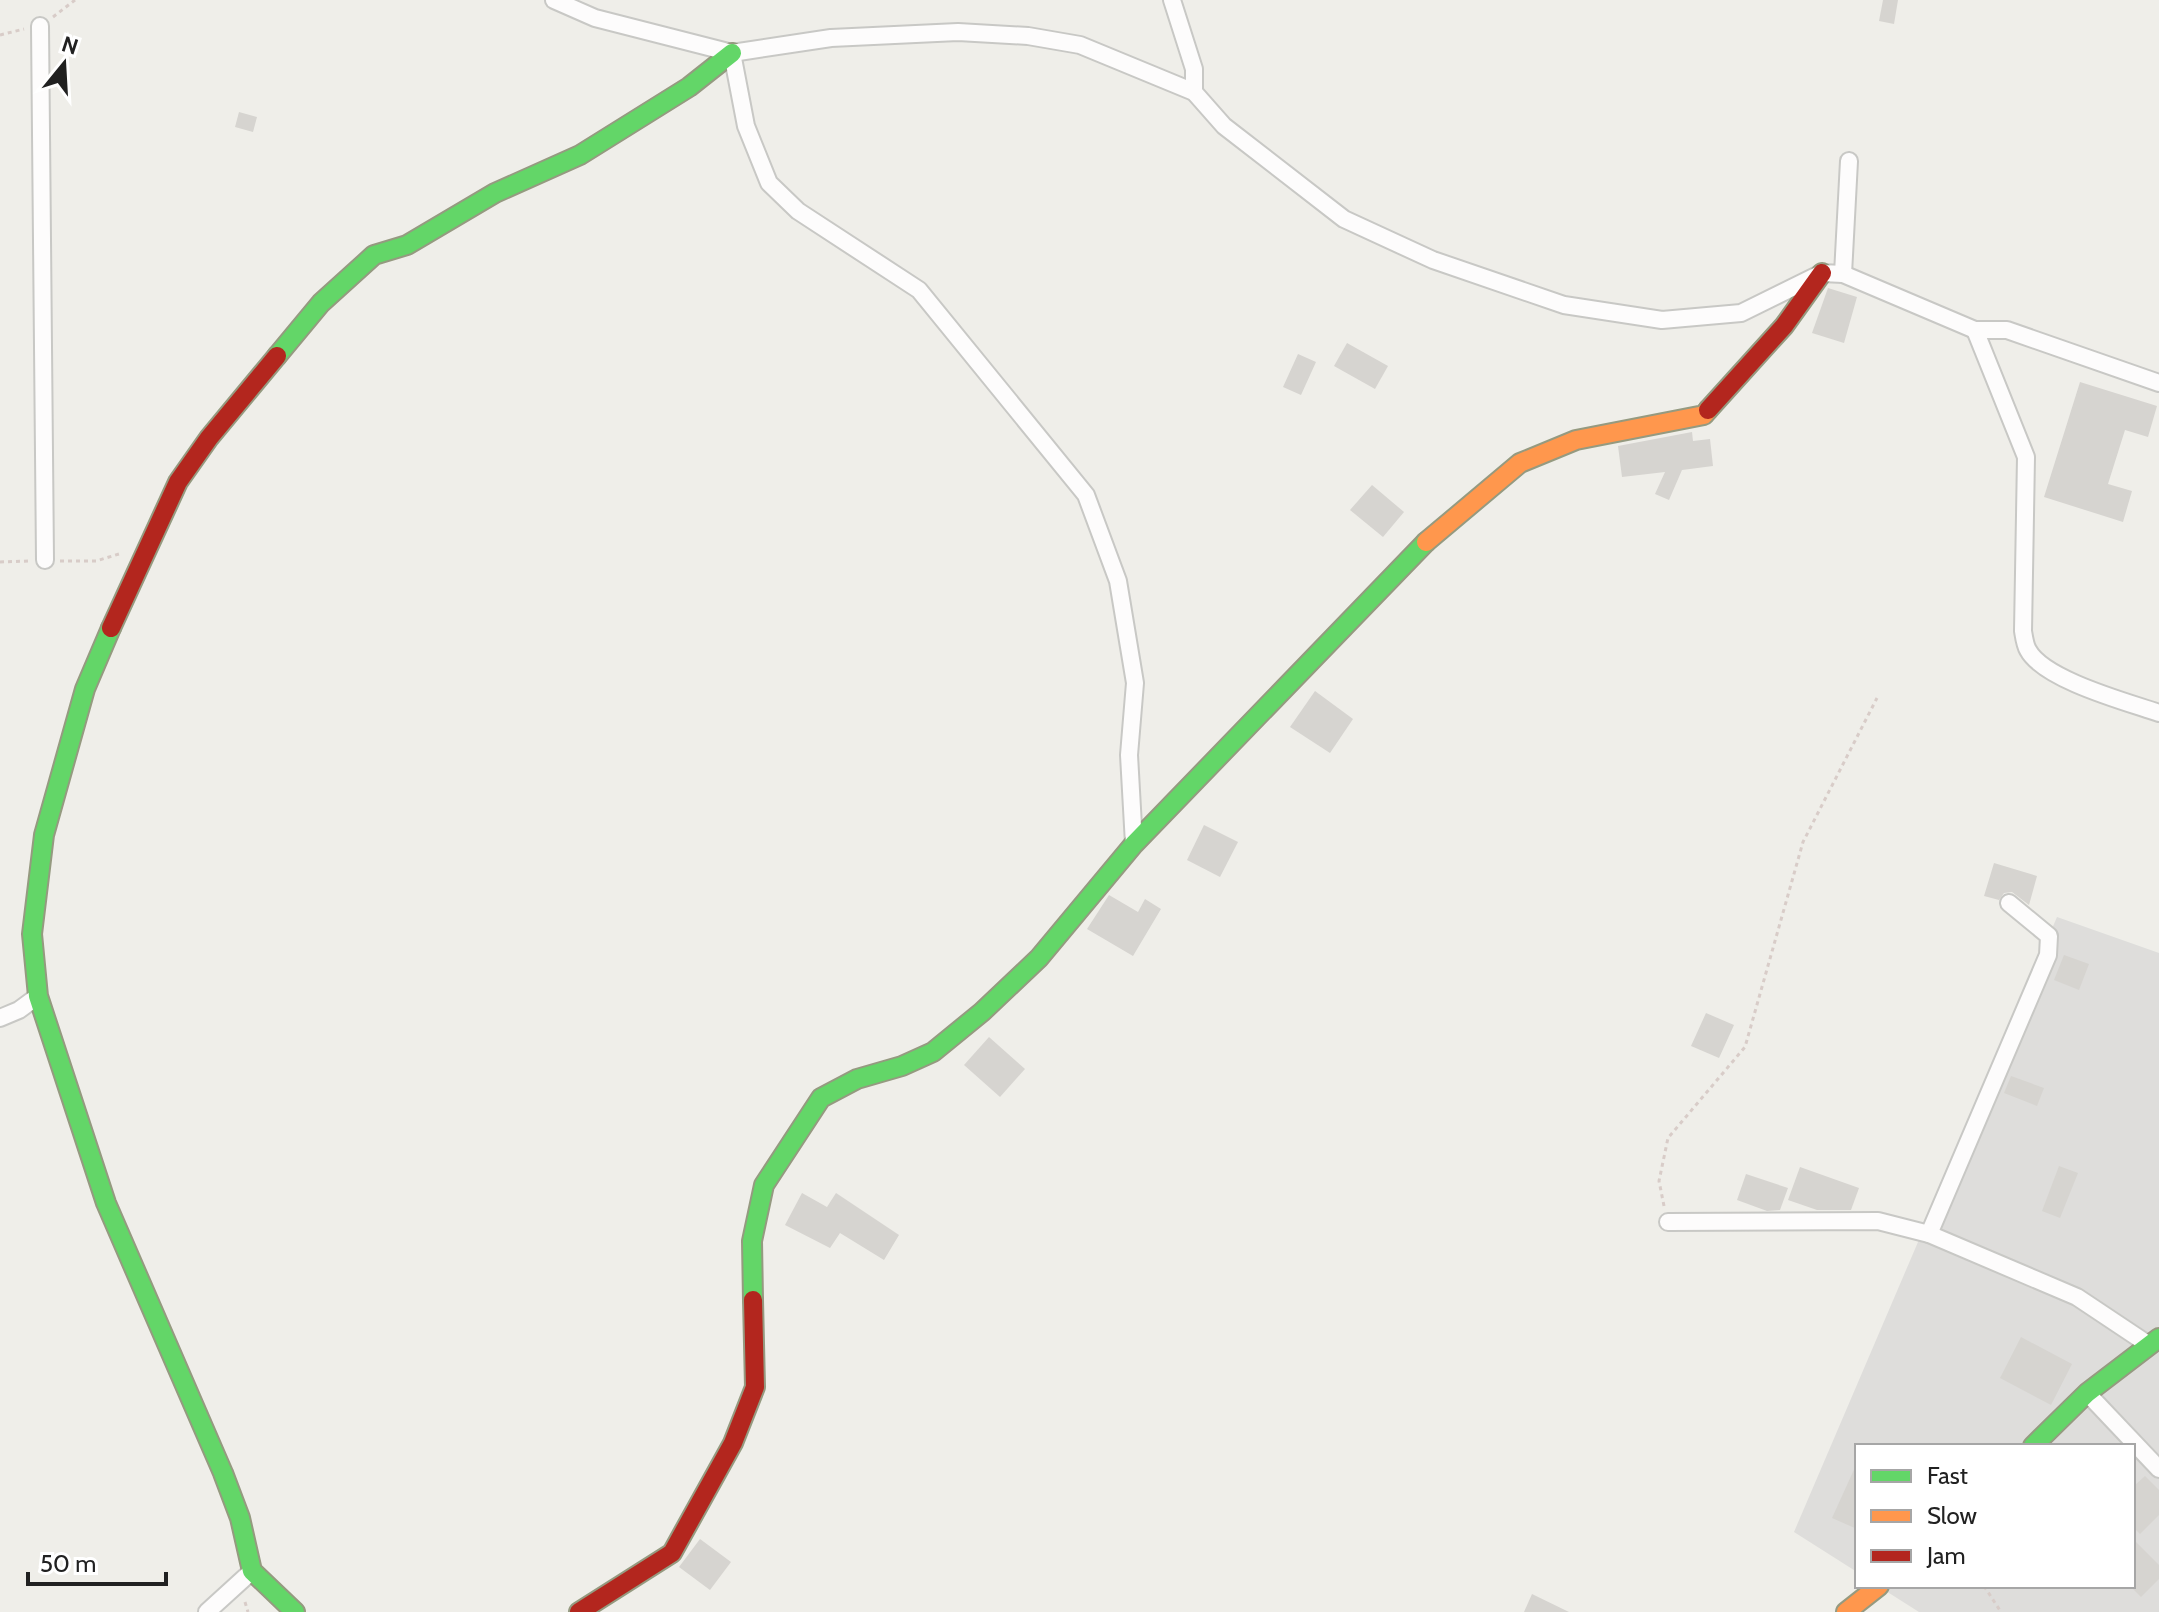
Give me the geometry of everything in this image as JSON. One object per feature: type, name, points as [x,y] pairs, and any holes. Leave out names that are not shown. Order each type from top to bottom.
[{"type":"street","points":[[554,0],[595,18],[732,53],[831,38],[958,32],[1028,36],[1080,45],[1194,92],[1224,126],[1344,219],[1433,260],[1564,305],[1662,320],[1741,313],[1822,273],[1843,274],[1975,330],[2007,330],[2159,383]]},
{"type":"street","points":[[1172,0],[1194,69],[1194,92]]},
{"type":"street","points":[[40,26],[45,560]]},
{"type":"street","points":[[295,1612],[252,1571],[240,1518],[223,1473],[106,1203],[57,1064],[38,996],[32,934],[44,835],[85,689],[147,543],[178,482],[209,438],[321,303],[374,255],[407,245],[495,193],[580,155],[689,87],[732,53]]},
{"type":"street","points":[[732,53],[746,126],[769,183],[798,211],[919,290],[1086,495],[1118,581],[1135,683],[1129,755],[1134,844]]},
{"type":"street","points":[[1843,274],[1849,161]]},
{"type":"street","points":[[579,1612],[672,1553],[733,1443],[755,1387],[752,1241],[764,1185],[821,1098],[857,1079],[902,1066],[933,1052],[982,1012],[1039,958],[1134,844],[1416,550],[1460,511],[1520,463],[1576,440],[1704,415],[1784,326],[1822,273]]},
{"type":"street","points":[[1975,330],[2026,457],[2023,631],[2027,649],[2039,663],[2079,684],[2159,713]]},
{"type":"street","points":[[1929,1234],[2048,955],[2049,936],[2009,903]]},
{"type":"street","points":[[0,1018],[19,1010],[38,996]]},
{"type":"street","points":[[1668,1222],[1878,1221],[1929,1234],[2077,1297],[2154,1341],[2087,1393],[2035,1444]]},
{"type":"street","points":[[2087,1393],[2159,1469]]},
{"type":"street","points":[[207,1612],[252,1571]]},
{"type":"street","points":[[1846,1612],[1876,1588]]},
{"type":"path","points":[[0,562],[96,561],[147,543]]},
{"type":"path","points":[[1668,1222],[1659,1181],[1668,1138],[1745,1047],[1803,842],[1877,698]]},
{"type":"path","points":[[1985,1588],[2001,1612]]},
{"type":"shaded area","points":[[2057,917],[2159,953],[2159,1612],[1919,1612],[1881,1588],[2135,1588],[2135,1444],[1855,1444],[1855,1571],[1794,1532]]},
{"type":"building","points":[[1883,0],[1898,0],[1894,24],[1879,21]]},
{"type":"building","points":[[239,112],[257,117],[253,132],[235,127]]},
{"type":"building","points":[[1828,288],[1857,297],[1844,343],[1812,333]]},
{"type":"building","points":[[1347,343],[1388,366],[1375,389],[1334,366]]},
{"type":"building","points":[[1298,354],[1316,362],[1301,395],[1283,387]]},
{"type":"building","points":[[2080,382],[2157,406],[2148,437],[2125,430],[2108,484],[2132,491],[2123,522],[2044,497]]},
{"type":"building","points":[[1692,432],[1693,441],[1710,439],[1713,466],[1682,470],[1669,500],[1655,494],[1665,472],[1622,477],[1618,446]]},
{"type":"building","points":[[1372,485],[1404,512],[1383,537],[1350,510]]},
{"type":"building","points":[[1315,691],[1353,719],[1330,753],[1290,727]]},
{"type":"building","points":[[1204,825],[1238,842],[1220,877],[1187,860]]},
{"type":"building","points":[[1994,863],[2037,876],[2029,905],[2012,892],[2004,893],[1999,900],[1984,896]]},
{"type":"building","points":[[1109,895],[1138,912],[1145,899],[1161,909],[1133,956],[1087,929]]},
{"type":"building","points":[[2064,955],[2089,964],[2079,990],[2054,980]]},
{"type":"building","points":[[1706,1013],[1734,1025],[1719,1058],[1691,1046]]},
{"type":"building","points":[[989,1037],[1025,1069],[1000,1097],[964,1065]]},
{"type":"building","points":[[2011,1076],[2044,1088],[2037,1106],[2004,1093]]},
{"type":"building","points":[[2059,1166],[2078,1173],[2060,1218],[2042,1211]]},
{"type":"building","points":[[1800,1167],[1859,1188],[1851,1210],[1817,1210],[1788,1200]]},
{"type":"building","points":[[1746,1174],[1788,1188],[1780,1210],[1767,1211],[1737,1200]]},
{"type":"building","points":[[802,1193],[827,1207],[836,1193],[899,1235],[884,1260],[840,1233],[830,1248],[785,1225]]},
{"type":"building","points":[[2021,1337],[2072,1364],[2051,1405],[2000,1378]]},
{"type":"building","points":[[1855,1467],[1855,1528],[1832,1518]]},
{"type":"building","points":[[2145,1476],[2159,1490],[2159,1515],[2140,1534],[2135,1529],[2135,1485]]},
{"type":"building","points":[[700,1539],[731,1562],[710,1590],[679,1567]]},
{"type":"building","points":[[2135,1541],[2159,1565],[2159,1579],[2141,1597],[2133,1589]]},
{"type":"building","points":[[1532,1594],[1569,1612],[1524,1612]]},
{"type":"traffic: fast","points":[[277,356],[321,303],[374,255],[407,245],[495,193],[580,155],[689,87],[732,53]]},
{"type":"traffic: fast","points":[[753,1300],[752,1241],[764,1185],[821,1098],[857,1079],[902,1066],[933,1052],[982,1012],[1039,958],[1134,844],[1426,542]]},
{"type":"traffic: fast","points":[[111,628],[85,689],[44,835],[32,934],[38,996],[106,1203],[223,1473],[240,1518],[252,1571],[295,1612]]},
{"type":"traffic: fast","points":[[2035,1444],[2087,1393],[2159,1338]]},
{"type":"traffic: slow","points":[[1426,542],[1520,463],[1576,440],[1704,415],[1708,410]]},
{"type":"traffic: slow","points":[[1846,1612],[1876,1588]]},
{"type":"traffic: jam","points":[[1708,410],[1784,326],[1822,273]]},
{"type":"traffic: jam","points":[[111,628],[178,482],[209,438],[277,356]]},
{"type":"traffic: jam","points":[[579,1612],[672,1553],[733,1443],[755,1387],[753,1300]]}]
